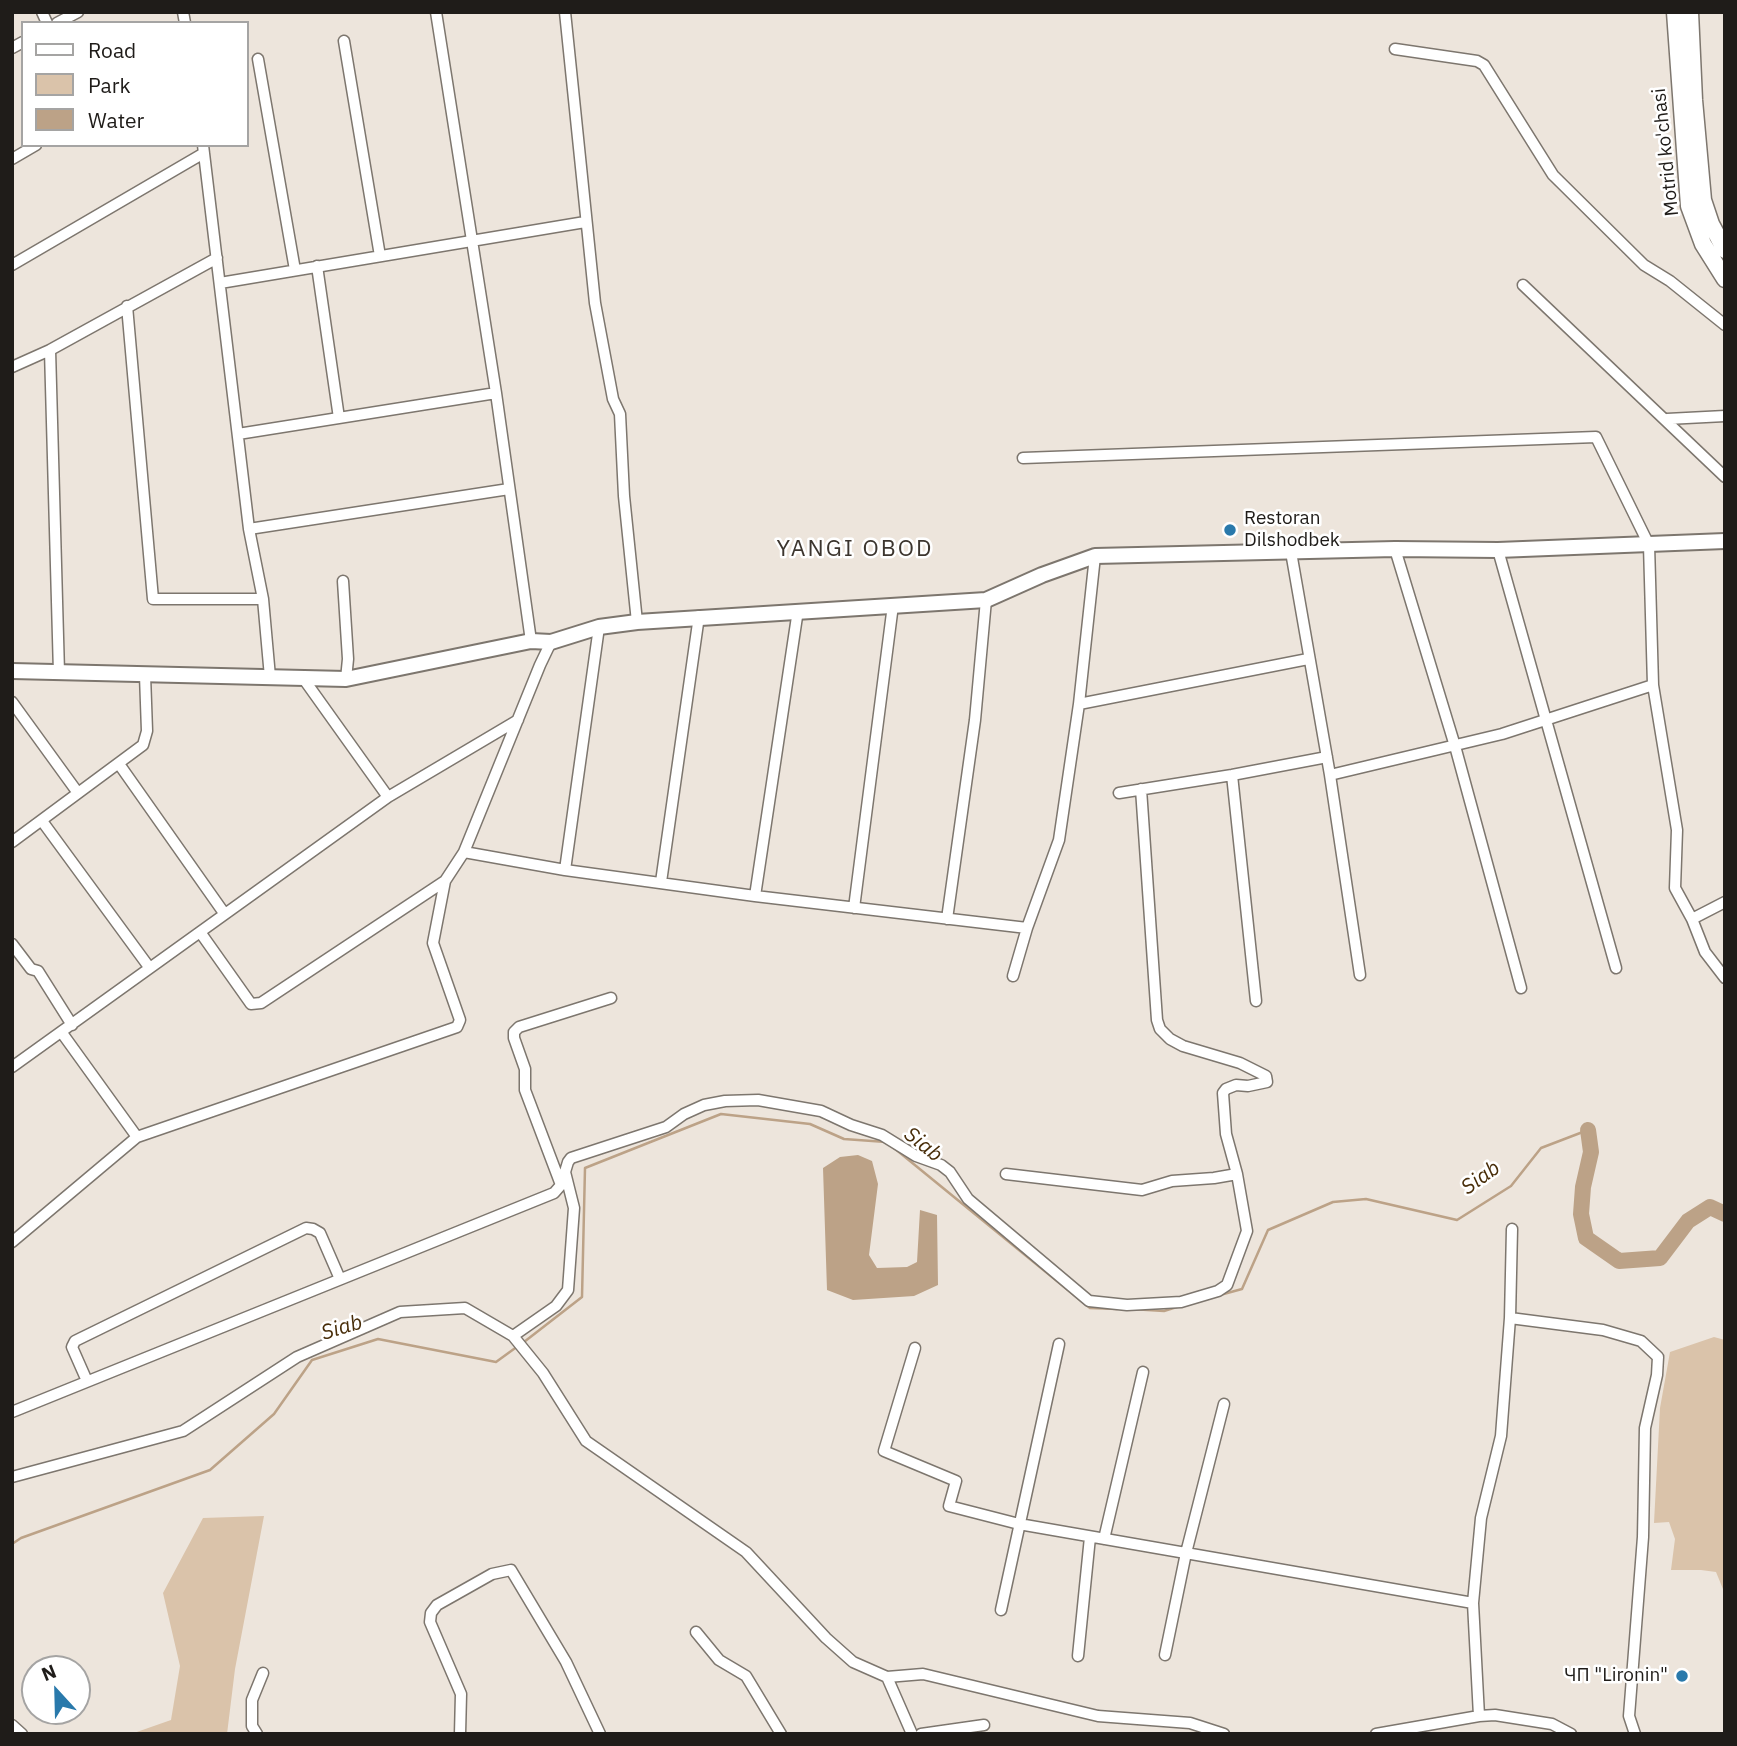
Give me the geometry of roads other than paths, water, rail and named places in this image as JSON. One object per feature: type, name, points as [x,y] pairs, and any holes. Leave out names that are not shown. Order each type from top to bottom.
[{"type":"main road","name":"Motrid ko'chasi","points":[[1675,12],[1689,206],[1703,244],[1725,279]]},
{"type":"main road","name":"Motrid ko'chasi","points":[[1690,12],[1703,200],[1711,224],[1725,250]]},
{"type":"street","points":[[61,21],[78,12]]},
{"type":"street","points":[[436,12],[496,393],[531,641]]},
{"type":"street","points":[[565,12],[595,303],[613,399],[620,414],[624,496],[637,622]]},
{"type":"street","points":[[345,41],[380,256]]},
{"type":"street","points":[[1395,49],[1477,61],[1484,65],[1553,175],[1644,265],[1670,281],[1725,325]]},
{"type":"street","points":[[258,59],[295,270]]},
{"type":"street","points":[[12,159],[33,147]]},
{"type":"street","points":[[12,265],[203,149],[249,529],[263,599],[270,677]]},
{"type":"street","points":[[220,283],[585,222]]},
{"type":"street","points":[[12,367],[50,350],[218,258]]},
{"type":"street","points":[[317,267],[339,418]]},
{"type":"street","points":[[1523,285],[1725,477]]},
{"type":"street","points":[[127,306],[153,599],[263,599]]},
{"type":"street","points":[[50,350],[59,673]]},
{"type":"street","points":[[237,433],[496,393]]},
{"type":"street","points":[[1667,419],[1725,416]]},
{"type":"street","points":[[1023,458],[1596,437],[1649,545],[1653,685],[1677,830],[1675,888],[1692,919],[1705,952],[1725,978]]},
{"type":"street","points":[[249,529],[509,489]]},
{"type":"street","points":[[12,671],[346,679],[531,641],[551,642],[599,627],[637,622],[986,600],[1042,575],[1095,556],[1395,549],[1498,550],[1725,541]]},
{"type":"street","points":[[1395,549],[1455,746],[1521,988]]},
{"type":"street","points":[[1498,550],[1616,968]]},
{"type":"street","points":[[1291,552],[1330,775],[1360,975]]},
{"type":"street","points":[[1013,976],[1059,840],[1079,704],[1095,556]]},
{"type":"street","points":[[343,581],[348,659],[346,679]]},
{"type":"street","points":[[947,919],[975,720],[986,600]]},
{"type":"street","points":[[854,908],[893,605]]},
{"type":"street","points":[[755,896],[798,610]]},
{"type":"street","points":[[661,882],[699,617]]},
{"type":"street","points":[[565,870],[599,627]]},
{"type":"street","points":[[12,1242],[136,1138],[438,1036],[457,1027],[460,1020],[433,943],[445,881],[464,852],[551,642]]},
{"type":"street","points":[[1079,704],[1308,659]]},
{"type":"street","points":[[12,842],[144,745],[145,675]]},
{"type":"street","points":[[303,678],[388,797]]},
{"type":"street","points":[[1330,775],[1502,734],[1653,685]]},
{"type":"street","points":[[12,702],[78,793]]},
{"type":"street","points":[[12,1067],[388,797],[518,720]]},
{"type":"street","points":[[1119,793],[1327,757]]},
{"type":"street","points":[[119,764],[224,914]]},
{"type":"street","points":[[1233,775],[1256,1001]]},
{"type":"street","points":[[12,1412],[555,1194],[561,1185],[561,1168],[571,1158],[666,1127],[684,1114],[704,1105],[725,1101],[758,1100],[821,1111],[882,1135],[916,1156],[941,1165],[950,1172],[968,1199],[1089,1301],[1127,1305],[1181,1302],[1218,1292],[1227,1285],[1247,1231],[1237,1174],[1226,1134],[1223,1093],[1236,1085],[1248,1086],[1267,1082],[1266,1076],[1240,1063],[1183,1046],[1160,1029],[1157,1020],[1141,789]]},
{"type":"street","points":[[41,821],[149,967]]},
{"type":"street","points":[[464,852],[565,870],[755,896],[1027,929]]},
{"type":"street","points":[[200,932],[251,1003],[261,1003],[445,881]]},
{"type":"street","points":[[1692,919],[1725,902]]},
{"type":"street","points":[[12,944],[32,969],[38,971],[72,1025]]},
{"type":"street","points":[[513,1336],[556,1306],[568,1290],[574,1208],[561,1168],[525,1090],[525,1069],[514,1032],[519,1027],[611,998]]},
{"type":"street","points":[[62,1033],[136,1138]]},
{"type":"street","points":[[1006,1174],[1142,1190],[1172,1181],[1237,1174]]},
{"type":"street","points":[[87,1381],[72,1347],[75,1341],[306,1228],[320,1233],[340,1279]]},
{"type":"street","points":[[1479,1716],[1473,1604],[1481,1518],[1501,1436],[1510,1318],[1512,1229]]},
{"type":"street","points":[[12,1477],[183,1432],[297,1357],[400,1312],[465,1308],[513,1336],[543,1373],[586,1441],[746,1552],[853,1662],[887,1677],[923,1674],[1098,1716],[1190,1723],[1224,1734]]},
{"type":"street","points":[[1510,1318],[1603,1330],[1641,1341],[1658,1357],[1657,1375],[1645,1428],[1643,1537],[1629,1716],[1635,1734]]},
{"type":"street","points":[[1001,1610],[1059,1345]]},
{"type":"street","points":[[915,1348],[884,1451],[956,1481],[949,1506],[1019,1524],[1473,1604]]},
{"type":"street","points":[[1104,1539],[1143,1371]]},
{"type":"street","points":[[1165,1655],[1186,1553],[1224,1404]]},
{"type":"street","points":[[1078,1656],[1090,1537]]},
{"type":"street","points":[[460,1734],[461,1694],[430,1622],[431,1613],[437,1605],[492,1574],[511,1570],[566,1662],[600,1734]]},
{"type":"street","points":[[696,1632],[719,1660],[746,1676],[781,1734]]},
{"type":"street","points":[[257,1734],[252,1726],[252,1700],[263,1674]]},
{"type":"street","points":[[887,1677],[912,1734]]},
{"type":"street","points":[[1376,1734],[1495,1715],[1552,1724],[1571,1734]]},
{"type":"street","points":[[12,1725],[22,1734]]},
{"type":"street","points":[[921,1734],[984,1726]]},
{"type":"water","points":[[858,1155],[872,1161],[878,1184],[869,1255],[877,1268],[907,1267],[917,1262],[920,1210],[937,1215],[938,1285],[914,1296],[853,1300],[827,1290],[823,1168],[840,1157]]},
{"type":"waterway","name":"Siab","points":[[524,1342],[582,1297],[585,1168],[721,1114],[810,1124],[844,1139],[886,1142]]},
{"type":"waterway","name":"Siab","points":[[1220,1295],[1242,1289],[1268,1230],[1333,1202],[1366,1199],[1457,1220],[1511,1186],[1541,1148],[1588,1130]]},
{"type":"waterway","name":"Siab","points":[[1588,1130],[1591,1152],[1583,1187],[1581,1214],[1586,1238],[1619,1261],[1660,1258],[1688,1221],[1710,1207],[1725,1214]]},
{"type":"waterway","name":"Siab","points":[[894,1148],[1090,1308],[1117,1309]]},
{"type":"waterway","name":"Siab","points":[[1131,1309],[1164,1311],[1180,1306]]},
{"type":"waterway","name":"Siab","points":[[12,1544],[21,1538],[210,1470],[274,1414],[312,1360],[378,1339],[496,1362],[518,1346]]},
{"type":"place","name":"Restoran Dilshodbek","points":[[1230,530]]},
{"type":"place","name":"ЧП \"Lironin\"","points":[[1682,1676]]},
{"type":"district","name":"YANGI OBOD","points":[[855,549]]}]
